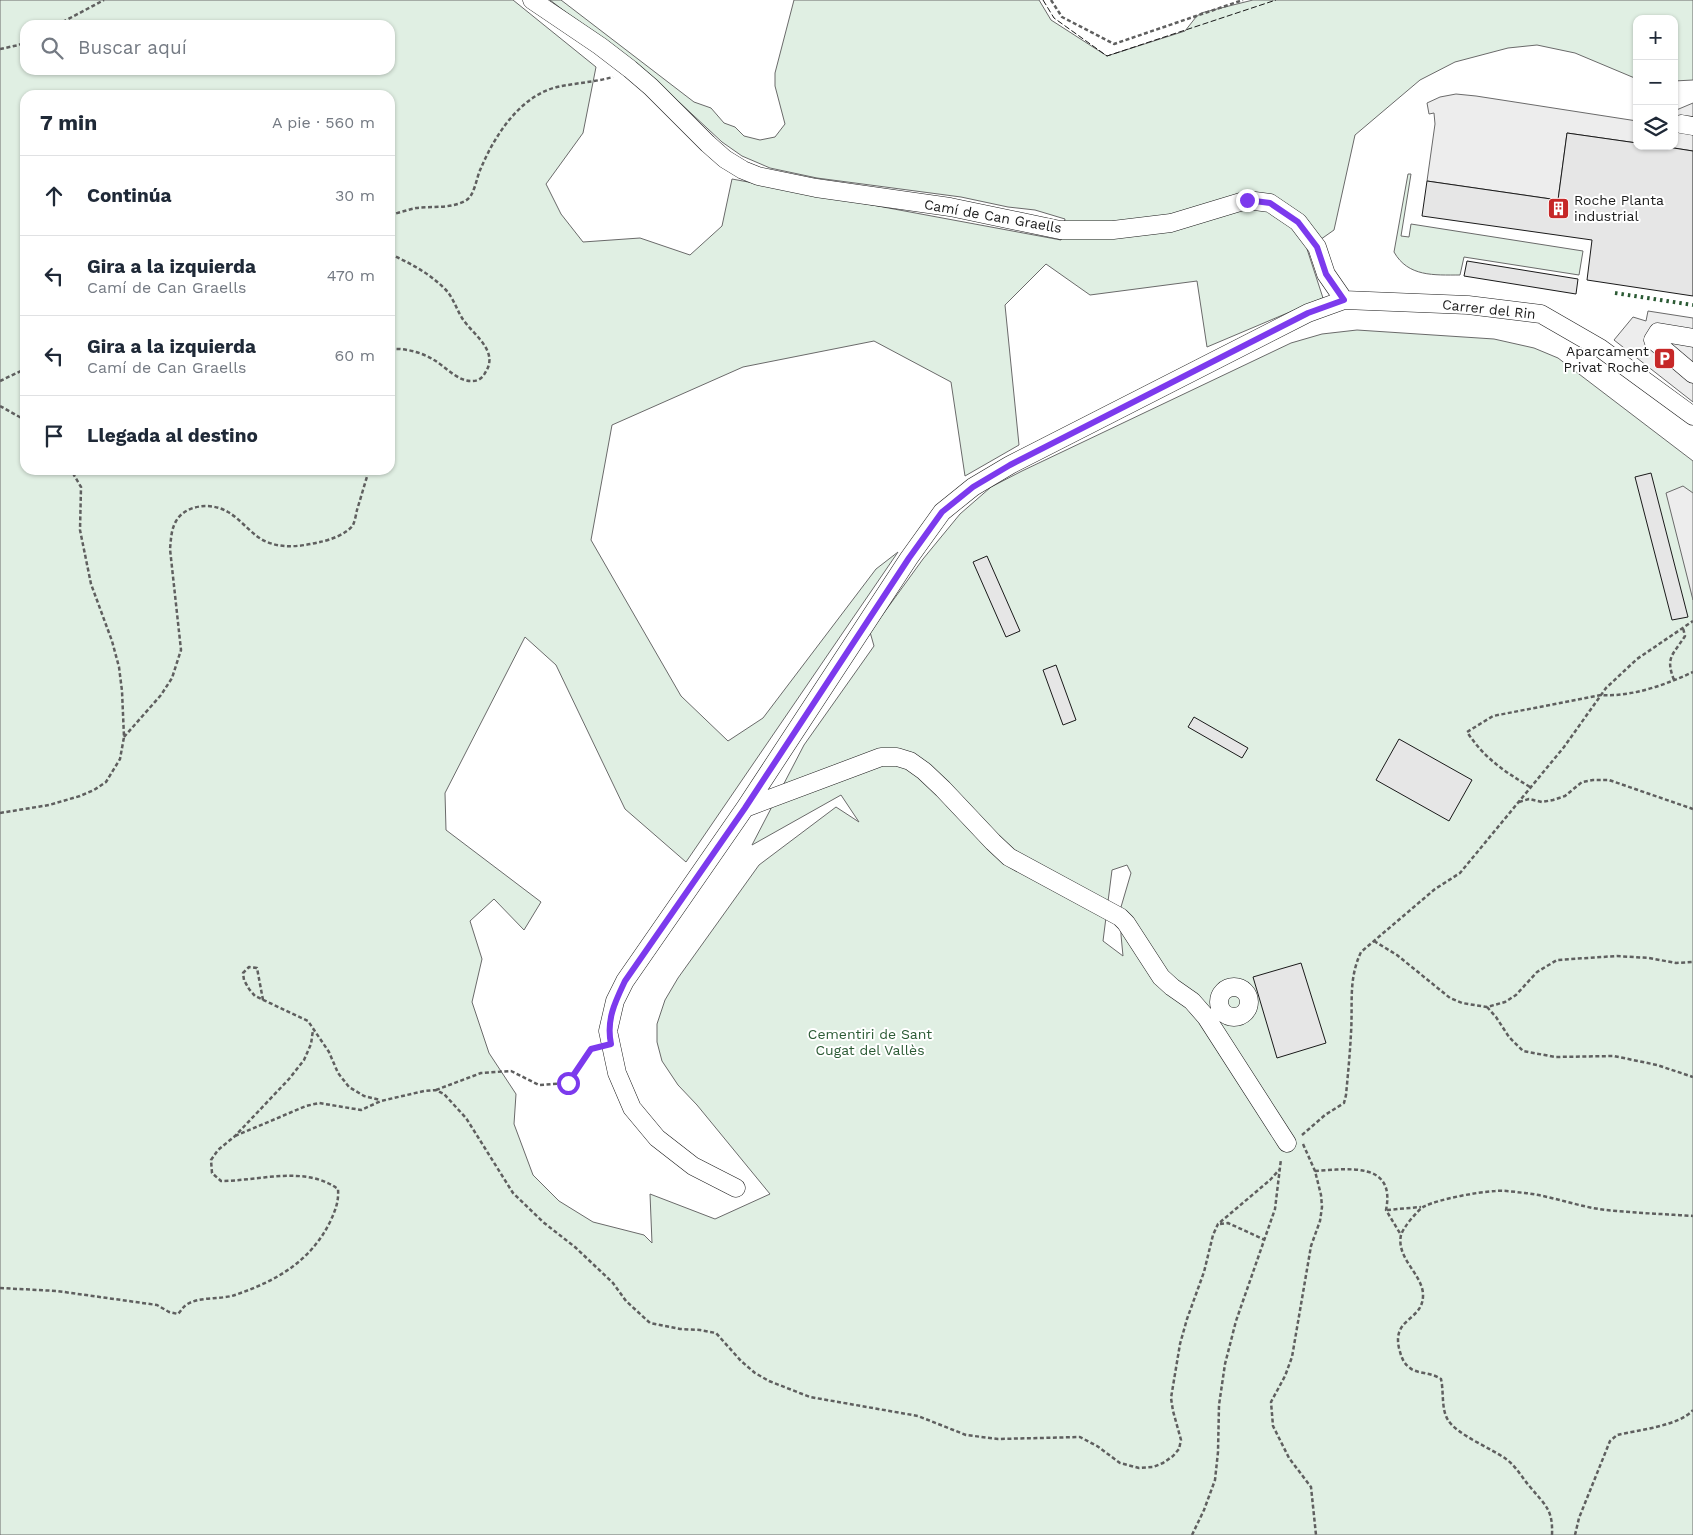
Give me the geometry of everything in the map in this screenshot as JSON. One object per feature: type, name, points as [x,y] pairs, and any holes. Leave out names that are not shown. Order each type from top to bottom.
[{"type":"street","name":"Camí de Can Graells","points":[[532,0],[600,46],[630,69],[725,158],[743,170],[758,176],[816,188],[950,207],[1060,230],[1113,230],[1171,223],[1247,200],[1270,203],[1298,222],[1317,247],[1326,274],[1344,300]]},
{"type":"street","name":"Carrer del Rin","points":[[1344,300],[1468,306],[1541,314],[1600,348],[1693,416]]},
{"type":"street","points":[[736,1188],[693,1166],[657,1138],[632,1108],[618,1073],[608,1031],[615,1001],[625,981],[745,808],[909,558],[942,512],[973,487],[1010,465],[1308,313],[1344,300]]},
{"type":"street","points":[[1693,338],[1658,332],[1653,340],[1693,374]]},
{"type":"street","points":[[745,808],[881,757],[897,757],[910,761],[944,789],[1008,857],[1120,917],[1126,923],[1161,977],[1192,1001],[1206,1017],[1287,1143]]},
{"type":"street","points":[[1176,990],[1213,996],[1220,995]]},
{"type":"path","points":[[66,20],[104,0]]},
{"type":"path","points":[[1051,0],[1062,17],[1114,44],[1243,0]]},
{"type":"path","points":[[0,49],[20,44]]},
{"type":"path","points":[[395,214],[416,208],[442,206],[466,201],[473,193],[481,167],[493,145],[513,114],[526,103],[555,88],[615,77],[630,69]]},
{"type":"path","points":[[395,257],[426,273],[446,290],[462,318],[484,343],[490,365],[484,375],[472,382],[463,380],[434,359],[416,351],[395,349]]},
{"type":"path","points":[[0,381],[20,371]]},
{"type":"path","points":[[0,406],[20,417]]},
{"type":"path","points":[[0,813],[49,804],[80,796],[94,790],[106,782],[114,772],[120,759],[124,737],[119,668],[112,641],[91,584],[80,530],[81,487],[74,475]]},
{"type":"path","points":[[124,737],[161,695],[172,678],[181,650],[170,549],[171,534],[180,516],[190,509],[213,506],[230,513],[268,543],[279,546],[295,546],[327,540],[345,532],[353,525],[368,475]]},
{"type":"path","points":[[1316,1535],[1311,1487],[1289,1458],[1273,1426],[1271,1402],[1285,1376],[1292,1357],[1311,1246],[1320,1221],[1322,1207],[1315,1171],[1300,1139],[1302,1134],[1344,1103],[1352,1031],[1352,977],[1355,965],[1361,952],[1435,889],[1460,872],[1564,747],[1606,688],[1637,659],[1693,621]]},
{"type":"path","points":[[1674,681],[1669,668],[1669,660],[1685,636],[1683,628]]},
{"type":"path","points":[[1530,787],[1504,771],[1478,748],[1467,732],[1493,716],[1601,695],[1616,696],[1674,681],[1693,672]]},
{"type":"path","points":[[1518,802],[1553,800],[1565,796],[1582,782],[1609,780],[1693,808]]},
{"type":"path","points":[[1374,941],[1397,954],[1450,998],[1462,1003],[1487,1007],[1505,1002],[1516,995],[1537,972],[1557,960],[1617,956],[1649,958],[1676,963],[1693,962]]},
{"type":"path","points":[[263,1000],[257,968],[249,967],[243,973],[244,980],[255,996],[263,1000],[308,1021],[329,1052],[338,1073],[349,1087],[364,1096],[381,1101]]},
{"type":"path","points":[[1487,1007],[1509,1037],[1523,1051],[1556,1057],[1614,1056],[1657,1065],[1693,1077]]},
{"type":"path","points":[[0,1288],[57,1291],[157,1305],[169,1312],[178,1314],[186,1305],[199,1300],[233,1296],[278,1277],[290,1269],[313,1248],[324,1234],[339,1201],[338,1189],[330,1183],[293,1175],[221,1181],[212,1173],[211,1160],[218,1150],[235,1136],[289,1079],[304,1060],[311,1044],[313,1030]]},
{"type":"path","points":[[235,1136],[319,1102],[361,1110],[381,1101],[436,1090],[481,1073],[511,1071],[539,1085],[568,1083],[591,1049],[611,1044]]},
{"type":"path","points":[[436,1090],[444,1094],[466,1118],[513,1193],[544,1222],[575,1246],[613,1282],[626,1301],[650,1324],[716,1333],[741,1361],[756,1373],[769,1381],[810,1397],[918,1416],[966,1435],[998,1439],[1080,1437],[1097,1446],[1120,1463],[1139,1468],[1153,1467],[1163,1463],[1179,1449],[1181,1440],[1171,1398],[1180,1344],[1218,1224],[1270,1180],[1280,1169],[1275,1209],[1236,1321],[1226,1364],[1219,1405],[1218,1452],[1215,1480],[1192,1535]]},
{"type":"path","points":[[1315,1171],[1370,1172],[1378,1175],[1384,1181],[1389,1199],[1386,1210],[1401,1235],[1402,1251],[1422,1288],[1423,1297],[1420,1309],[1402,1325],[1398,1334],[1400,1355],[1412,1370],[1434,1374],[1441,1379],[1444,1411],[1448,1421],[1455,1429],[1505,1458],[1516,1467],[1529,1487],[1552,1514],[1552,1535]]},
{"type":"path","points":[[1386,1210],[1422,1207],[1442,1200],[1495,1191],[1526,1193],[1605,1210],[1693,1216]]},
{"type":"path","points":[[1401,1235],[1405,1227],[1422,1207]]},
{"type":"path","points":[[1218,1224],[1228,1223],[1265,1240]]},
{"type":"path","points":[[1575,1535],[1579,1518],[1610,1441],[1617,1435],[1673,1422],[1689,1415],[1693,1410]]},
{"type":"green space","name":"Cementiri de Sant Cugat del Vallès","points":[[0,0],[513,0],[596,67],[583,133],[546,184],[561,214],[583,242],[640,238],[690,255],[722,226],[732,179],[1061,240],[1065,219],[1035,210],[1008,207],[961,197],[817,178],[770,168],[742,156],[722,142],[664,88],[550,0],[561,0],[694,102],[711,108],[724,123],[735,127],[744,136],[760,140],[775,137],[785,124],[775,86],[775,73],[794,0],[1039,0],[1051,20],[1107,56],[1185,31],[1201,13],[1253,0],[1693,0],[1693,80],[1678,81],[1678,15],[1633,15],[1633,77],[1575,53],[1537,45],[1508,48],[1455,62],[1420,80],[1355,135],[1334,230],[1307,249],[1323,298],[1207,347],[1197,281],[1090,295],[1046,264],[1005,305],[1019,445],[965,476],[951,382],[874,341],[743,367],[612,425],[591,540],[681,696],[728,741],[763,718],[876,569],[898,552],[686,862],[625,809],[556,665],[525,637],[445,793],[446,830],[541,902],[524,930],[494,899],[470,921],[482,959],[472,1002],[489,1053],[516,1094],[514,1124],[533,1175],[559,1201],[593,1222],[644,1235],[652,1243],[650,1194],[715,1219],[770,1194],[697,1105],[678,1085],[662,1061],[657,1042],[657,1024],[665,1000],[678,978],[759,865],[836,807],[859,822],[841,795],[752,845],[804,745],[874,646],[870,632],[923,559],[960,514],[991,487],[1291,343],[1322,334],[1357,330],[1494,339],[1534,348],[1558,358],[1693,461],[1693,1535],[0,1535]],"holes":[[[1127,865],[1131,873],[1121,907],[1123,956],[1103,941],[1112,870]]]},
{"type":"green space","points":[[1408,174],[1411,174],[1401,236],[1409,237],[1411,224],[1583,251],[1579,275],[1464,257],[1460,275],[1423,273],[1407,266],[1394,252]]},
{"type":"shaded area","points":[[1456,94],[1476,96],[1633,120],[1633,142],[1567,133],[1558,200],[1427,181],[1435,124],[1434,113],[1429,114],[1427,103],[1440,97]]},
{"type":"shaded area","points":[[1693,103],[1693,151],[1678,149],[1678,109]]},
{"type":"shaded area","name":"Aparcament Privat Roche","points":[[1648,311],[1693,318],[1693,402],[1614,340],[1633,317],[1646,321]]},
{"type":"shaded area","points":[[1683,486],[1693,493],[1693,600],[1666,493]]},
{"type":"building","name":"Roche Planta industrial","points":[[1567,133],[1633,142],[1633,150],[1678,149],[1693,151],[1693,296],[1587,280],[1592,240],[1422,216],[1427,181],[1558,200]]},
{"type":"building","points":[[1467,261],[1578,279],[1576,294],[1464,276]]},
{"type":"building","points":[[1651,473],[1688,617],[1672,620],[1635,477]]},
{"type":"building","points":[[987,556],[1020,631],[1006,637],[973,562]]},
{"type":"building","points":[[1056,665],[1076,720],[1063,725],[1043,670]]},
{"type":"building","points":[[1194,717],[1248,748],[1242,758],[1188,727]]},
{"type":"building","points":[[1399,739],[1472,780],[1449,821],[1376,780]]},
{"type":"building","points":[[1301,963],[1326,1043],[1277,1058],[1253,977]]},
{"type":"hedge","points":[[1615,293],[1693,305]]},
{"type":"fence","points":[[1043,0],[1054,18],[1107,56],[1276,0]]},
{"type":"place","name":"Roche Planta industrial","points":[[1558,208]]},
{"type":"place","name":"Aparcament Privat Roche","points":[[1665,359]]},
{"type":"route","points":[[568,1083],[591,1049],[611,1044],[608,1031],[615,1001],[625,981],[745,808],[909,558],[942,512],[973,487],[1010,465],[1308,313],[1344,300],[1326,274],[1317,247],[1298,222],[1270,203],[1247,200]]}]
